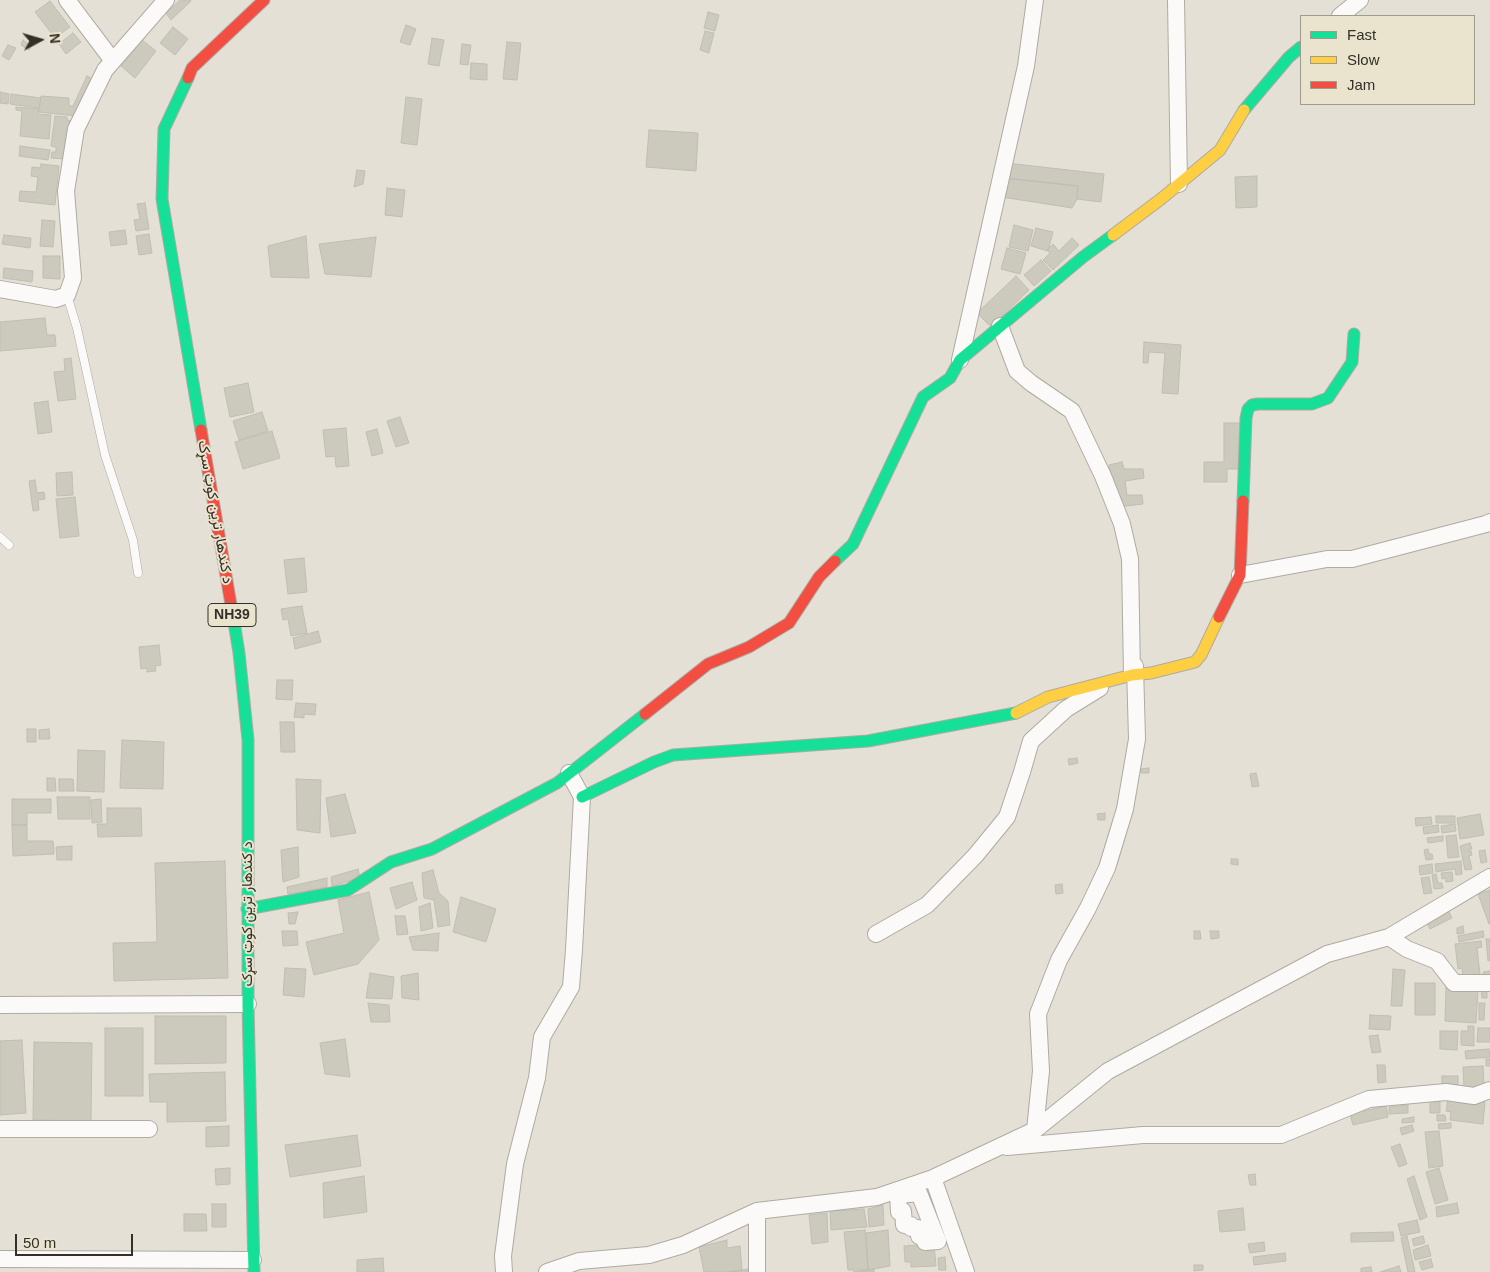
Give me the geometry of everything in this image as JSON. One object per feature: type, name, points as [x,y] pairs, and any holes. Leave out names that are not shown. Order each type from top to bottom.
[{"type":"street","points":[[67,0],[113,62]]},
{"type":"street","points":[[0,289],[56,299],[67,295],[73,278],[66,191],[76,129],[105,70],[166,0]]},
{"type":"street","name":"د کندهار ترين کوټ سړک","points":[[254,1266],[248,1004],[248,740],[238,653],[162,199],[164,129],[192,68],[264,0]]},
{"type":"street","points":[[247,909],[348,890],[391,862],[432,849],[557,783],[708,664],[749,647],[788,623],[819,577],[853,544],[923,397],[950,378],[960,360],[1026,66],[1035,0]]},
{"type":"street","points":[[1176,0],[1178,184]]},
{"type":"street","points":[[1341,15],[1360,0]]},
{"type":"street","points":[[960,360],[1083,257],[1161,199],[1220,150],[1247,105],[1289,57],[1300,48]]},
{"type":"street","points":[[1000,326],[1018,371],[1031,383],[1072,410],[1104,476],[1122,524],[1130,559],[1132,675]]},
{"type":"street","points":[[582,797],[654,762],[673,755],[868,741],[1017,713],[1048,697],[1132,675],[1151,673],[1195,662],[1201,655],[1240,574],[1246,418],[1248,409],[1252,405],[1258,404],[1312,404],[1328,398],[1352,362],[1354,334]]},
{"type":"street","points":[[1240,574],[1327,559],[1352,559],[1490,522]]},
{"type":"street","points":[[876,934],[926,905],[975,856],[1007,817],[1030,740],[1066,709],[1134,666],[1137,739],[1125,808],[1107,868],[1088,908],[1059,960],[1038,1014],[1041,1071],[1035,1130]]},
{"type":"street","points":[[504,1272],[503,1256],[515,1164],[537,1078],[542,1036],[571,987],[582,797],[569,774]]},
{"type":"street","points":[[547,1272],[579,1261],[649,1255],[683,1245],[757,1211],[877,1197],[933,1178],[1035,1130],[1108,1071],[1326,954],[1389,937],[1490,877]]},
{"type":"street","points":[[1389,937],[1407,949],[1438,961],[1454,984],[1490,983]]},
{"type":"street","points":[[0,1005],[248,1004]]},
{"type":"street","points":[[996,1148],[1143,1135],[1281,1135],[1369,1099],[1446,1092],[1474,1096],[1490,1090]]},
{"type":"street","points":[[0,1128],[149,1129]]},
{"type":"street","points":[[933,1178],[966,1272]]},
{"type":"street","points":[[757,1211],[757,1272]]},
{"type":"street","points":[[0,1259],[254,1266]]},
{"type":"lane","points":[[67,295],[77,328],[105,456],[132,540],[138,573]]},
{"type":"lane","points":[[0,537],[9,545]]},
{"type":"building","points":[[180,0],[191,1],[171,20],[166,13]]},
{"type":"building","points":[[50,1],[70,27],[55,38],[35,12]]},
{"type":"building","points":[[708,12],[719,15],[715,31],[704,28]]},
{"type":"building","points":[[406,25],[416,29],[410,45],[400,42]]},
{"type":"building","points":[[173,27],[188,39],[175,55],[160,43]]},
{"type":"building","points":[[705,31],[714,33],[709,53],[700,50]]},
{"type":"building","points":[[73,33],[81,42],[66,54],[59,44]]},
{"type":"building","points":[[432,38],[444,40],[439,66],[428,64]]},
{"type":"building","points":[[23,40],[32,46],[29,50],[21,45]]},
{"type":"building","points":[[142,40],[156,51],[135,78],[121,66]]},
{"type":"building","points":[[507,42],[521,43],[517,80],[503,79]]},
{"type":"building","points":[[462,44],[471,45],[468,65],[460,64]]},
{"type":"building","points":[[8,45],[16,48],[9,60],[2,56]]},
{"type":"building","points":[[471,63],[487,64],[487,80],[470,79]]},
{"type":"building","points":[[87,76],[93,79],[76,116],[39,112],[41,96],[69,98],[69,106],[73,106]]},
{"type":"building","points":[[0,92],[9,94],[8,104],[0,103]]},
{"type":"building","points":[[11,94],[41,98],[39,108],[10,104]]},
{"type":"building","points":[[406,97],[422,99],[417,145],[401,143]]},
{"type":"building","points":[[16,107],[39,109],[38,114],[51,115],[49,139],[20,136],[22,111],[16,110]]},
{"type":"building","points":[[55,116],[67,117],[67,120],[73,121],[65,159],[51,158],[52,152],[56,152],[56,147],[51,146]]},
{"type":"building","points":[[649,130],[698,133],[696,171],[646,167]]},
{"type":"building","points":[[20,146],[50,150],[48,160],[19,156]]},
{"type":"building","points":[[1006,163],[1104,174],[1101,202],[1077,199],[1078,186],[1005,178]]},
{"type":"building","points":[[41,164],[59,166],[55,205],[19,201],[20,191],[36,192],[38,177],[31,176],[32,167],[40,168]]},
{"type":"building","points":[[357,170],[365,171],[363,184],[354,187]]},
{"type":"building","points":[[1257,176],[1257,207],[1236,208],[1235,177]]},
{"type":"building","points":[[1005,178],[1078,186],[1077,199],[1072,208],[1002,197]]},
{"type":"building","points":[[387,188],[405,190],[402,217],[385,215]]},
{"type":"building","points":[[145,203],[149,229],[136,231],[134,220],[140,219],[137,204]]},
{"type":"building","points":[[42,220],[55,221],[53,247],[40,246]]},
{"type":"building","points":[[1014,225],[1033,230],[1028,251],[1009,247]]},
{"type":"building","points":[[1036,228],[1053,232],[1048,251],[1031,246]]},
{"type":"building","points":[[125,230],[127,244],[111,246],[109,232]]},
{"type":"building","points":[[149,234],[152,253],[139,255],[136,236]]},
{"type":"building","points":[[4,235],[31,238],[30,248],[2,244]]},
{"type":"building","points":[[306,236],[309,278],[271,277],[268,246]]},
{"type":"building","points":[[376,237],[371,277],[325,274],[319,244]]},
{"type":"building","points":[[1072,238],[1079,245],[1053,270],[1043,260],[1050,253],[1047,250],[1053,244],[1059,251]]},
{"type":"building","points":[[1007,248],[1026,253],[1020,274],[1001,269]]},
{"type":"building","points":[[43,256],[60,256],[60,279],[43,278]]},
{"type":"building","points":[[1041,260],[1051,271],[1034,286],[1024,275]]},
{"type":"building","points":[[4,268],[33,271],[32,282],[3,278]]},
{"type":"building","points":[[1016,276],[1029,290],[991,327],[977,313]]},
{"type":"building","points":[[45,318],[47,335],[55,335],[56,346],[0,351],[0,322]]},
{"type":"building","points":[[1144,342],[1181,345],[1178,394],[1162,393],[1165,353],[1149,352],[1148,363],[1143,363]]},
{"type":"building","points":[[71,358],[76,399],[58,401],[54,372],[65,371],[64,359]]},
{"type":"building","points":[[248,383],[254,412],[230,417],[224,388]]},
{"type":"building","points":[[48,401],[52,432],[38,434],[34,403]]},
{"type":"building","points":[[262,412],[268,431],[239,440],[233,421]]},
{"type":"building","points":[[400,417],[409,443],[396,447],[387,421]]},
{"type":"building","points":[[1224,423],[1243,423],[1243,469],[1227,469],[1227,482],[1204,482],[1204,462],[1224,462]]},
{"type":"building","points":[[346,428],[349,466],[336,467],[335,456],[326,457],[323,430]]},
{"type":"building","points":[[377,429],[383,453],[372,456],[366,432]]},
{"type":"building","points":[[272,431],[280,458],[243,469],[235,442]]},
{"type":"building","points":[[1122,462],[1124,469],[1143,469],[1144,478],[1125,481],[1127,495],[1142,495],[1143,504],[1118,507],[1109,465]]},
{"type":"building","points":[[72,472],[73,495],[57,496],[56,473]]},
{"type":"building","points":[[35,480],[37,493],[44,492],[45,499],[38,500],[39,510],[33,511],[29,481]]},
{"type":"building","points":[[75,497],[79,536],[60,538],[56,499]]},
{"type":"building","points":[[304,558],[307,592],[288,594],[284,560]]},
{"type":"building","points":[[302,606],[307,633],[291,636],[288,619],[283,620],[281,609]]},
{"type":"building","points":[[318,631],[321,642],[295,649],[293,638]]},
{"type":"building","points":[[159,645],[161,665],[155,666],[156,671],[147,672],[147,668],[141,669],[139,647]]},
{"type":"building","points":[[277,680],[293,680],[292,700],[276,699]]},
{"type":"building","points":[[296,703],[316,704],[315,715],[304,714],[304,718],[294,717]]},
{"type":"building","points":[[280,722],[294,722],[295,752],[281,752]]},
{"type":"building","points":[[27,729],[36,729],[36,742],[27,742]]},
{"type":"building","points":[[49,729],[50,739],[39,739],[39,730]]},
{"type":"building","points":[[122,740],[164,742],[163,789],[120,788]]},
{"type":"building","points":[[78,750],[105,751],[104,792],[77,791]]},
{"type":"building","points":[[1077,758],[1078,763],[1069,765],[1068,759]]},
{"type":"building","points":[[1149,768],[1149,773],[1141,773],[1141,769]]},
{"type":"building","points":[[1256,773],[1259,786],[1252,787],[1250,774]]},
{"type":"building","points":[[47,778],[55,778],[56,791],[47,791]]},
{"type":"building","points":[[59,779],[73,779],[74,791],[59,791]]},
{"type":"building","points":[[296,779],[321,780],[320,833],[297,830]]},
{"type":"building","points":[[345,794],[356,833],[331,837],[326,798]]},
{"type":"building","points":[[57,797],[90,797],[90,819],[58,819]]},
{"type":"building","points":[[12,799],[51,799],[51,813],[27,813],[27,825],[12,825]]},
{"type":"building","points":[[101,799],[102,822],[92,823],[91,800]]},
{"type":"building","points":[[107,808],[141,808],[142,836],[98,837],[97,824],[107,824]]},
{"type":"building","points":[[1105,813],[1105,820],[1098,820],[1097,814]]},
{"type":"building","points":[[1480,814],[1484,835],[1460,839],[1457,818]]},
{"type":"building","points":[[1436,816],[1455,816],[1455,823],[1436,823]]},
{"type":"building","points":[[1431,817],[1432,824],[1416,826],[1415,818]]},
{"type":"building","points":[[1455,824],[1456,831],[1442,833],[1441,826]]},
{"type":"building","points":[[12,825],[27,825],[27,841],[53,841],[54,854],[13,856]]},
{"type":"building","points":[[1438,825],[1439,832],[1424,834],[1423,827]]},
{"type":"building","points":[[1456,835],[1459,857],[1448,858],[1446,836]]},
{"type":"building","points":[[1443,836],[1443,841],[1428,843],[1427,838]]},
{"type":"building","points":[[1470,843],[1472,849],[1468,851],[1471,851],[1472,855],[1469,856],[1472,869],[1465,870],[1460,846]]},
{"type":"building","points":[[72,846],[72,860],[57,860],[56,847]]},
{"type":"building","points":[[298,847],[299,877],[283,882],[281,850]]},
{"type":"building","points":[[1428,849],[1433,859],[1426,860],[1424,850]]},
{"type":"building","points":[[1485,850],[1487,862],[1481,863],[1479,851]]},
{"type":"building","points":[[1231,859],[1238,859],[1238,865],[1231,864]]},
{"type":"building","points":[[225,861],[228,978],[114,981],[113,943],[157,942],[155,863]]},
{"type":"building","points":[[1461,861],[1462,874],[1456,875],[1455,869],[1436,872],[1435,864]]},
{"type":"building","points":[[1432,864],[1433,873],[1420,875],[1419,866]]},
{"type":"building","points":[[358,869],[360,878],[332,886],[331,877]]},
{"type":"building","points":[[433,870],[439,893],[448,901],[450,925],[438,927],[434,900],[424,898],[422,873]]},
{"type":"building","points":[[1452,872],[1453,881],[1446,882],[1446,878],[1442,879],[1441,873]]},
{"type":"building","points":[[1436,874],[1438,883],[1442,883],[1443,888],[1434,889],[1432,875]]},
{"type":"building","points":[[1429,877],[1432,893],[1424,894],[1421,878]]},
{"type":"building","points":[[327,878],[327,887],[288,894],[287,887]]},
{"type":"building","points":[[412,882],[417,900],[396,909],[390,888]]},
{"type":"building","points":[[1062,884],[1063,893],[1056,894],[1055,885]]},
{"type":"building","points":[[1490,890],[1490,924],[1489,924],[1478,894]]},
{"type":"building","points":[[369,892],[379,940],[358,964],[314,975],[306,942],[344,933],[338,900]]},
{"type":"building","points":[[461,897],[496,909],[486,942],[453,932]]},
{"type":"building","points":[[430,903],[433,928],[421,931],[419,907]]},
{"type":"building","points":[[1448,910],[1452,918],[1430,929],[1426,921]]},
{"type":"building","points":[[298,912],[295,924],[289,924],[288,913]]},
{"type":"building","points":[[395,916],[405,916],[408,934],[397,935]]},
{"type":"building","points":[[1463,926],[1464,933],[1457,934],[1457,928]]},
{"type":"building","points":[[282,931],[297,931],[298,945],[283,946]]},
{"type":"building","points":[[1194,931],[1200,931],[1201,939],[1194,939]]},
{"type":"building","points":[[1210,931],[1219,931],[1219,938],[1211,939]]},
{"type":"building","points":[[1483,931],[1484,937],[1459,942],[1458,936]]},
{"type":"building","points":[[439,933],[438,951],[413,950],[409,937]]},
{"type":"building","points":[[1486,939],[1490,939],[1490,960],[1488,961]]},
{"type":"building","points":[[1481,941],[1482,947],[1477,948],[1480,974],[1463,976],[1462,968],[1458,969],[1455,944]]},
{"type":"building","points":[[285,968],[306,969],[304,997],[283,995]]},
{"type":"building","points":[[1393,969],[1405,970],[1402,1006],[1391,1006]]},
{"type":"building","points":[[1490,971],[1490,979],[1484,980],[1483,972]]},
{"type":"building","points":[[370,973],[394,977],[392,999],[366,998]]},
{"type":"building","points":[[418,973],[419,1000],[402,998],[401,976]]},
{"type":"building","points":[[1415,983],[1435,983],[1435,1015],[1415,1015]]},
{"type":"building","points":[[1446,988],[1478,990],[1476,1023],[1445,1021]]},
{"type":"building","points":[[1481,989],[1487,989],[1487,998],[1482,998]]},
{"type":"building","points":[[368,1003],[389,1005],[390,1022],[371,1022]]},
{"type":"building","points":[[1479,1003],[1485,1003],[1484,1020],[1479,1020]]},
{"type":"building","points":[[1370,1015],[1391,1016],[1390,1030],[1369,1029]]},
{"type":"building","points":[[155,1016],[226,1016],[226,1063],[155,1064]]},
{"type":"building","points":[[1468,1026],[1474,1026],[1474,1046],[1461,1045],[1461,1031],[1468,1031]]},
{"type":"building","points":[[105,1028],[143,1028],[143,1096],[105,1096]]},
{"type":"building","points":[[1478,1028],[1490,1028],[1490,1042],[1477,1042]]},
{"type":"building","points":[[1440,1031],[1458,1031],[1457,1050],[1440,1049]]},
{"type":"building","points":[[1378,1035],[1381,1052],[1372,1053],[1369,1036]]},
{"type":"building","points":[[345,1039],[350,1077],[325,1074],[320,1043]]},
{"type":"building","points":[[22,1040],[26,1113],[0,1115],[0,1041]]},
{"type":"building","points":[[34,1042],[92,1043],[91,1121],[33,1120]]},
{"type":"building","points":[[1489,1049],[1490,1057],[1466,1059],[1465,1051]]},
{"type":"building","points":[[1486,1059],[1490,1059],[1490,1066],[1486,1066]]},
{"type":"building","points":[[1377,1065],[1385,1065],[1386,1082],[1378,1083]]},
{"type":"building","points":[[1483,1066],[1484,1087],[1464,1088],[1463,1067]]},
{"type":"building","points":[[225,1072],[226,1121],[167,1122],[167,1102],[150,1102],[149,1074]]},
{"type":"building","points":[[1442,1076],[1458,1076],[1458,1087],[1442,1086]]},
{"type":"building","points":[[1448,1098],[1485,1102],[1483,1124],[1450,1120],[1451,1112],[1446,1111]]},
{"type":"building","points":[[1430,1101],[1440,1101],[1440,1113],[1430,1113]]},
{"type":"building","points":[[1408,1105],[1408,1113],[1389,1114],[1389,1107]]},
{"type":"building","points":[[1386,1106],[1388,1117],[1353,1125],[1350,1114]]},
{"type":"building","points":[[1437,1115],[1445,1115],[1446,1121],[1437,1121]]},
{"type":"building","points":[[1414,1117],[1414,1122],[1402,1123],[1402,1119]]},
{"type":"building","points":[[1451,1123],[1451,1128],[1439,1129],[1438,1124]]},
{"type":"building","points":[[1412,1125],[1414,1131],[1402,1135],[1400,1128]]},
{"type":"building","points":[[229,1126],[229,1146],[206,1147],[206,1127]]},
{"type":"building","points":[[1439,1131],[1443,1166],[1429,1168],[1425,1132]]},
{"type":"building","points":[[357,1135],[361,1166],[290,1177],[285,1145]]},
{"type":"building","points":[[1400,1144],[1407,1164],[1399,1167],[1391,1147]]},
{"type":"building","points":[[230,1168],[230,1184],[216,1185],[215,1169]]},
{"type":"building","points":[[1439,1168],[1448,1200],[1435,1204],[1426,1172]]},
{"type":"building","points":[[1255,1174],[1256,1185],[1250,1185],[1248,1175]]},
{"type":"building","points":[[364,1176],[367,1212],[324,1218],[323,1183]]},
{"type":"building","points":[[1414,1176],[1427,1217],[1420,1220],[1407,1179]]},
{"type":"building","points":[[1457,1203],[1459,1213],[1437,1217],[1436,1207]]},
{"type":"building","points":[[212,1204],[226,1204],[226,1227],[212,1227]]},
{"type":"building","points":[[883,1205],[884,1225],[869,1227],[868,1209]]},
{"type":"building","points":[[1243,1208],[1245,1230],[1220,1232],[1218,1211]]},
{"type":"building","points":[[864,1209],[867,1227],[831,1230],[830,1211]]},
{"type":"building","points":[[827,1213],[828,1242],[812,1244],[809,1215]]},
{"type":"building","points":[[184,1214],[206,1214],[207,1231],[184,1231]]},
{"type":"building","points":[[1417,1220],[1420,1232],[1401,1236],[1398,1224]]},
{"type":"building","points":[[865,1230],[868,1270],[848,1270],[844,1232]]},
{"type":"building","points":[[888,1230],[890,1266],[868,1270],[866,1233]]},
{"type":"building","points":[[1393,1232],[1394,1241],[1351,1242],[1351,1233]]},
{"type":"building","points":[[1407,1236],[1415,1272],[1408,1272],[1401,1238]]},
{"type":"building","points":[[1423,1236],[1425,1243],[1414,1246],[1412,1239]]},
{"type":"building","points":[[727,1240],[727,1248],[740,1246],[742,1270],[704,1272],[699,1247]]},
{"type":"building","points":[[1264,1242],[1265,1251],[1250,1253],[1248,1244]]},
{"type":"building","points":[[934,1244],[936,1266],[911,1267],[911,1262],[905,1262],[904,1246]]},
{"type":"building","points":[[1428,1245],[1431,1256],[1415,1260],[1413,1250]]},
{"type":"building","points":[[1285,1253],[1286,1261],[1254,1265],[1253,1257]]},
{"type":"building","points":[[945,1257],[946,1270],[939,1270],[938,1258]]},
{"type":"building","points":[[383,1258],[384,1272],[357,1272],[357,1260]]},
{"type":"building","points":[[1431,1259],[1433,1267],[1422,1270],[1419,1262]]},
{"type":"building","points":[[1194,1265],[1203,1265],[1203,1270],[1194,1271]]},
{"type":"building","points":[[1399,1266],[1401,1272],[1380,1272]]},
{"type":"building","points":[[1371,1267],[1372,1272],[1361,1272],[1361,1268]]},
{"type":"building","points":[[748,1269],[749,1272],[728,1272],[742,1270]]},
{"type":"building","points":[[874,1269],[874,1272],[853,1272]]},
{"type":"traffic: fast","points":[[1244,110],[1289,57],[1300,48]]},
{"type":"traffic: fast","points":[[188,78],[164,129],[162,199],[201,430]]},
{"type":"traffic: fast","points":[[835,561],[853,544],[923,397],[950,378],[960,360],[1083,257],[1113,235]]},
{"type":"traffic: fast","points":[[1243,501],[1246,418],[1248,409],[1252,405],[1258,404],[1312,404],[1328,398],[1352,362],[1354,334]]},
{"type":"traffic: fast","points":[[234,622],[248,740],[248,1004],[254,1272]]},
{"type":"traffic: fast","points":[[582,797],[654,762],[673,755],[868,741],[1016,713]]},
{"type":"traffic: fast","points":[[247,909],[348,890],[391,862],[432,849],[557,783],[645,714]]},
{"type":"traffic: slow","points":[[1113,235],[1161,199],[1220,150],[1244,110]]},
{"type":"traffic: slow","points":[[1016,713],[1048,697],[1132,675],[1151,673],[1195,662],[1201,655],[1219,617]]},
{"type":"traffic: jam","points":[[188,78],[192,68],[264,0]]},
{"type":"traffic: jam","points":[[201,430],[234,622]]},
{"type":"traffic: jam","points":[[1219,617],[1240,575],[1243,501]]},
{"type":"traffic: jam","points":[[645,714],[708,664],[749,647],[789,623],[819,577],[835,561]]}]
